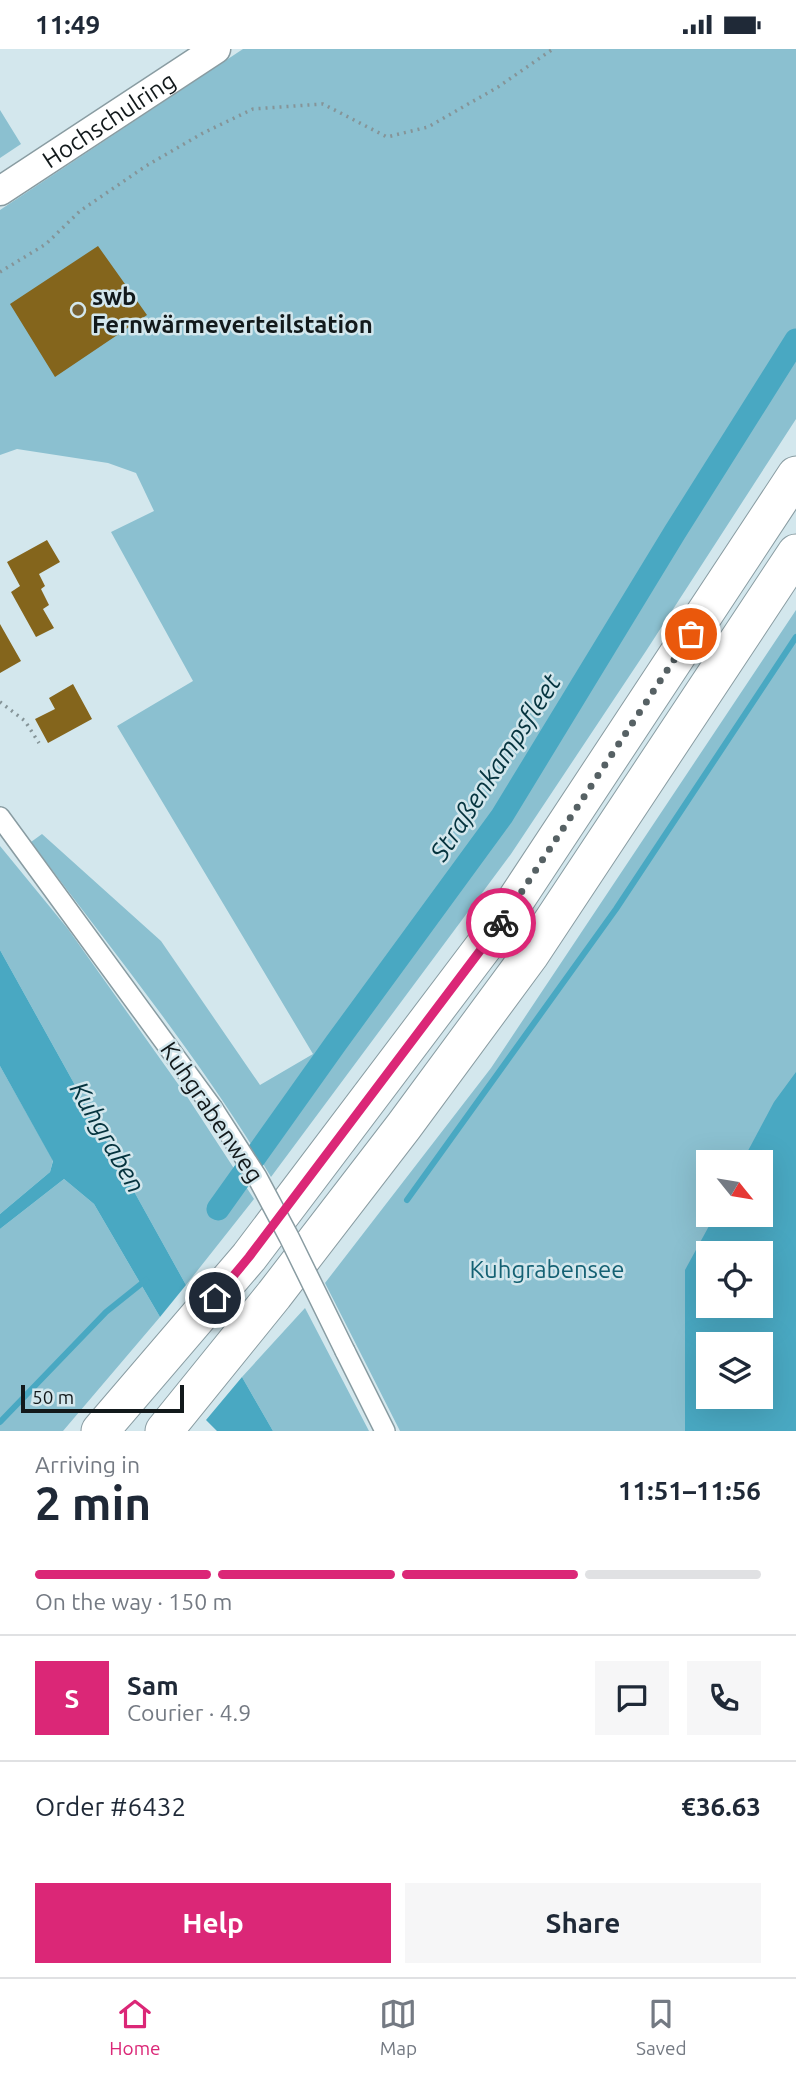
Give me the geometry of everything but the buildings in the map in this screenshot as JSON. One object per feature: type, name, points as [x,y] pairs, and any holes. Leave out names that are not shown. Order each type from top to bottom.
[{"type":"highway","points":[[100,1431],[249,1257],[496,930],[796,475]]},
{"type":"highway","points":[[164,1431],[307,1253],[530,955],[796,553]]},
{"type":"street","name":"Hochschulring","points":[[0,191],[216,49]]},
{"type":"street","name":"Kuhgrabenweg","points":[[0,817],[212,1107],[257,1177],[385,1431]]},
{"type":"path","points":[[0,272],[46,244],[80,211],[146,166],[203,133],[253,109],[323,104],[387,137],[429,127],[498,87],[554,49]]},
{"type":"path","points":[[0,702],[25,720],[39,743]]},
{"type":"green space","points":[[243,49],[796,49],[796,419],[511,854],[271,1177],[186,1048],[31,842],[42,834],[161,941],[260,1085],[313,1054],[117,726],[193,681],[111,532],[154,511],[136,473],[108,463],[17,449],[0,455],[0,210]]},
{"type":"green space","points":[[0,110],[21,144],[0,158]]},
{"type":"green space","name":"Kuhgrabensee","points":[[796,610],[796,1431],[400,1431],[325,1283],[491,1068]]},
{"type":"green space","points":[[0,846],[68,929],[188,1098],[254,1199],[186,1285],[0,950]]},
{"type":"green space","points":[[0,1066],[53,1160],[50,1172],[0,1214]]},
{"type":"green space","points":[[64,1179],[94,1204],[160,1317],[63,1431],[0,1431],[0,1229]]},
{"type":"green space","points":[[305,1308],[369,1431],[273,1431],[242,1377]]},
{"type":"shaded area","points":[[0,950],[186,1285],[160,1317],[94,1204],[64,1179],[0,1229],[0,1214],[50,1172],[53,1161],[0,1066]]},
{"type":"shaded area","name":"Kuhgrabensee","points":[[796,1072],[796,1431],[685,1431],[685,1270],[696,1250],[696,1318],[773,1318],[773,1241],[701,1241],[708,1227],[774,1227],[774,1150],[748,1150],[774,1102]]},
{"type":"shaded area","points":[[242,1377],[273,1431],[217,1431],[206,1420]]},
{"type":"waterway","name":"Straßenkampsfleet","points":[[218,1209],[502,816],[796,340]]},
{"type":"waterway","points":[[407,1200],[616,909],[796,637]]},
{"type":"waterway","points":[[0,1422],[106,1312],[146,1280]]},
{"type":"way so far","points":[[501,923],[691,634]]},
{"type":"place","name":"swb Fernwärmeverteilstation","points":[[78,310]]},
{"type":"route","points":[[215,1298],[249,1257],[501,923]]},
{"type":"water label","name":"Kuhgraben","points":[[108,1137]]}]
